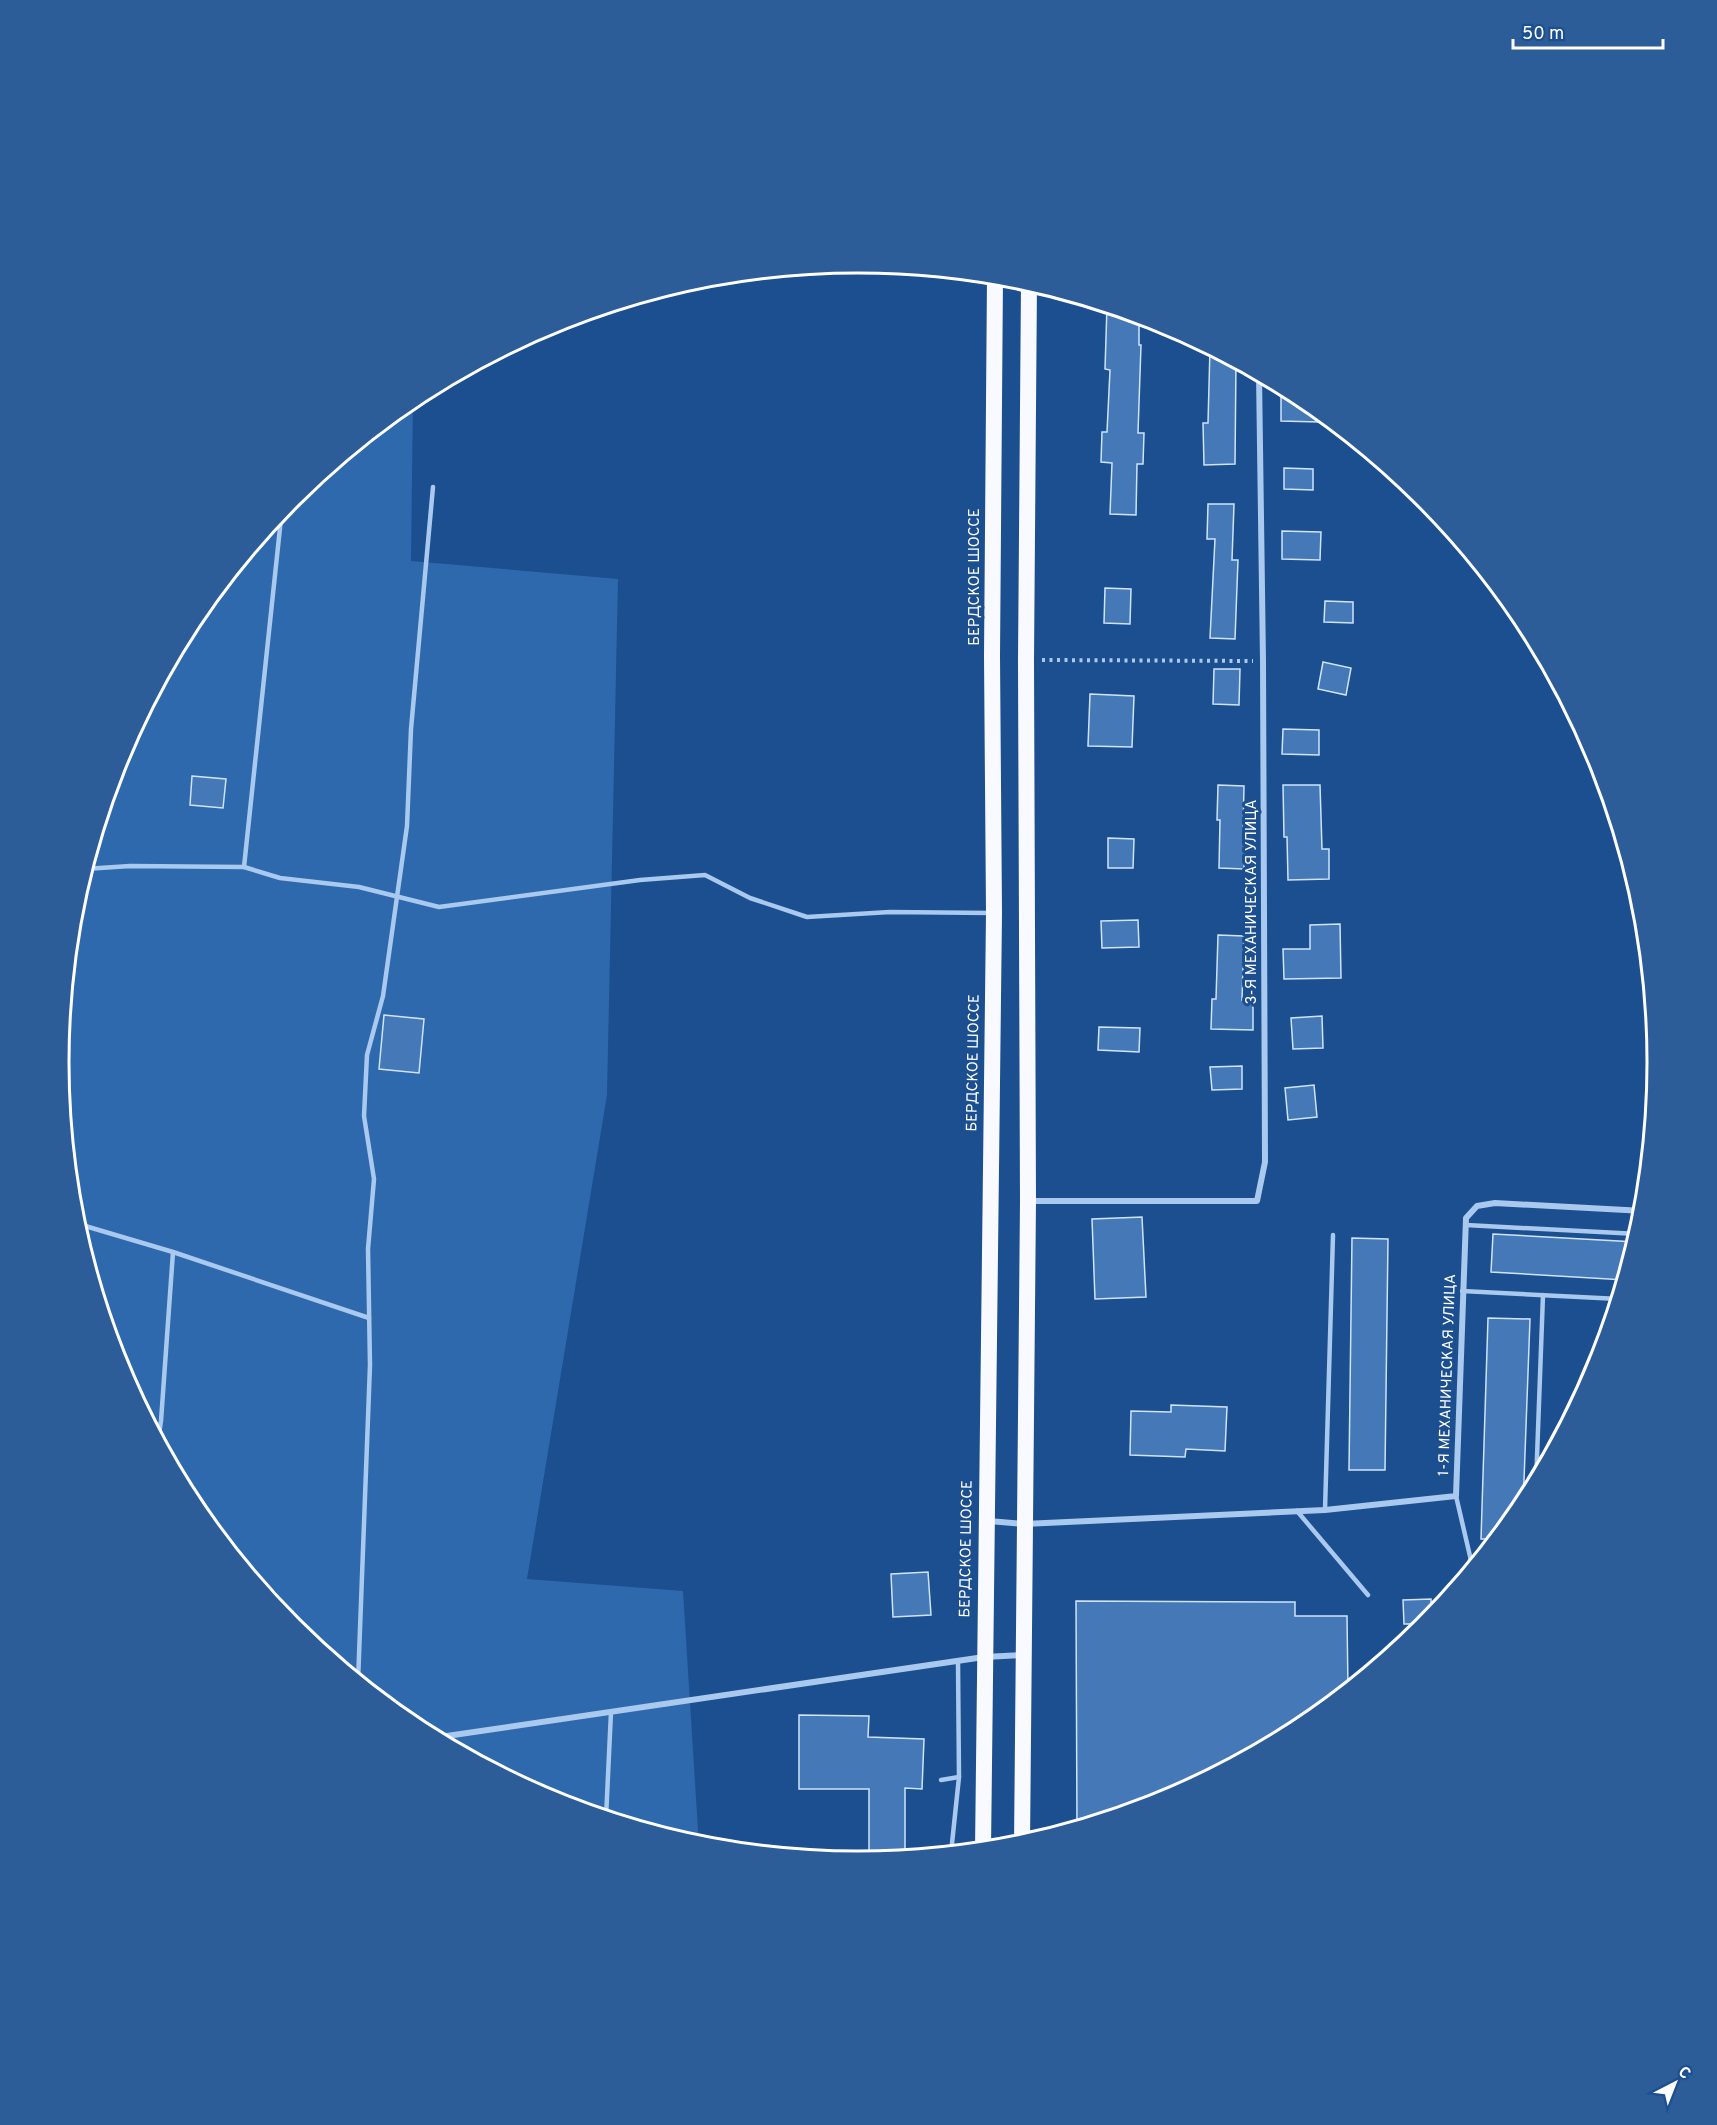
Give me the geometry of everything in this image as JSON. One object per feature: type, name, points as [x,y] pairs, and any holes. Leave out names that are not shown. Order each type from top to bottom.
[{"type":"highway","name":"БЕРДСКОЕ ШОССЕ","points":[[983,1842],[994,913],[992,656],[995,285]]},
{"type":"highway","points":[[1022,1835],[1028,1200],[1026,660],[1029,292]]},
{"type":"street","name":"3-Я МЕХАНИЧЕСКАЯ УЛИЦА","points":[[1028,1200],[1257,1201],[1265,1162],[1259,383]]},
{"type":"street","points":[[1466,1225],[1466,1218],[1477,1206],[1495,1203],[1634,1210]]},
{"type":"street","name":"1-Я МЕХАНИЧЕСКАЯ УЛИЦА","points":[[986,1521],[1024,1524],[1325,1510],[1456,1496],[1466,1225]]},
{"type":"street","points":[[448,1736],[984,1657],[1023,1655]]},
{"type":"lane","points":[[358,1673],[370,1376],[368,1249],[374,1179],[364,1116],[367,1055],[383,996],[407,826],[411,729],[433,488]]},
{"type":"lane","points":[[244,867],[280,525]]},
{"type":"lane","points":[[94,868],[244,867],[280,878],[359,887],[439,907],[640,880],[705,875],[750,898],[807,917],[890,912],[994,913]]},
{"type":"lane","points":[[1466,1225],[1629,1234]]},
{"type":"lane","points":[[86,1226],[173,1252],[369,1318]]},
{"type":"lane","points":[[1325,1510],[1333,1236]]},
{"type":"lane","points":[[160,1429],[173,1252]]},
{"type":"lane","points":[[1462,1291],[1611,1299]]},
{"type":"lane","points":[[1537,1466],[1543,1295]]},
{"type":"lane","points":[[1456,1496],[1470,1560]]},
{"type":"lane","points":[[1298,1511],[1368,1595]]},
{"type":"lane","points":[[952,1846],[959,1777],[958,1661]]},
{"type":"lane","points":[[606,1810],[611,1712]]},
{"type":"lane","points":[[941,1780],[959,1777]]},
{"type":"path","points":[[1026,660],[1263,661]]},
{"type":"shaded area","points":[[413,411],[411,561],[618,579],[607,1095],[527,1579],[683,1591],[698,1836],[605,1810],[556,1792],[509,1771],[420,1719],[378,1689],[300,1621],[232,1543],[202,1501],[150,1412],[129,1365],[96,1267],[84,1217],[76,1166],[69,1062],[76,959],[84,908],[96,858],[129,760],[150,713],[175,668],[202,624],[232,582],[300,504],[378,436]]},
{"type":"building","points":[[1107,313],[1139,325],[1139,345],[1141,345],[1138,433],[1144,433],[1143,464],[1137,464],[1136,515],[1110,514],[1112,463],[1101,462],[1102,432],[1107,432],[1110,370],[1105,369]]},
{"type":"building","points":[[1210,355],[1236,370],[1235,464],[1204,465],[1203,423],[1208,423]]},
{"type":"building","points":[[1281,396],[1319,422],[1281,421]]},
{"type":"building","points":[[1284,468],[1313,469],[1313,490],[1284,489]]},
{"type":"building","points":[[1208,504],[1234,504],[1232,560],[1238,560],[1235,639],[1210,638],[1215,539],[1207,539]]},
{"type":"building","points":[[1282,531],[1321,532],[1320,560],[1282,559]]},
{"type":"building","points":[[1105,588],[1131,589],[1130,624],[1104,623]]},
{"type":"building","points":[[1325,601],[1353,602],[1353,623],[1324,622]]},
{"type":"building","points":[[1323,662],[1351,668],[1346,695],[1318,689]]},
{"type":"building","points":[[1214,669],[1240,669],[1239,705],[1213,704]]},
{"type":"building","points":[[1090,694],[1134,696],[1132,747],[1088,746]]},
{"type":"building","points":[[1283,729],[1319,730],[1319,755],[1282,754]]},
{"type":"building","points":[[192,776],[226,779],[223,808],[190,805]]},
{"type":"building","points":[[1218,785],[1244,786],[1244,869],[1219,868]]},
{"type":"building","points":[[1283,785],[1320,785],[1322,849],[1329,849],[1329,879],[1288,880]]},
{"type":"building","points":[[1108,838],[1134,839],[1133,868],[1108,868]]},
{"type":"building","points":[[1138,920],[1139,947],[1102,948],[1101,921]]},
{"type":"building","points":[[1340,924],[1341,978],[1284,979],[1283,949],[1310,949],[1310,925]]},
{"type":"building","points":[[1218,935],[1244,936],[1242,1000],[1253,1000],[1253,1030],[1211,1029],[1212,999],[1216,999]]},
{"type":"building","points":[[384,1015],[424,1019],[419,1073],[379,1069]]},
{"type":"building","points":[[1322,1016],[1323,1048],[1293,1049],[1291,1018]]},
{"type":"building","points":[[1099,1027],[1140,1028],[1139,1052],[1098,1050]]},
{"type":"building","points":[[1242,1066],[1242,1089],[1212,1090],[1210,1067]]},
{"type":"building","points":[[1314,1085],[1317,1117],[1288,1120],[1285,1088]]},
{"type":"building","points":[[1142,1217],[1146,1297],[1095,1299],[1092,1219]]},
{"type":"building","points":[[1493,1234],[1627,1242],[1617,1280],[1491,1272]]},
{"type":"building","points":[[1352,1238],[1388,1239],[1385,1470],[1349,1470]]},
{"type":"building","points":[[1488,1318],[1530,1319],[1524,1487],[1488,1539],[1481,1539]]},
{"type":"building","points":[[1171,1405],[1227,1407],[1225,1451],[1186,1449],[1185,1457],[1130,1455],[1131,1411],[1171,1412]]},
{"type":"building","points":[[928,1572],[931,1615],[893,1617],[891,1574]]},
{"type":"building","points":[[1431,1599],[1431,1605],[1414,1624],[1404,1624],[1403,1600]]},
{"type":"building","points":[[1076,1601],[1295,1602],[1295,1616],[1347,1616],[1348,1682],[1339,1689],[1297,1719],[1208,1771],[1161,1792],[1077,1821]]},
{"type":"building","points":[[799,1715],[869,1716],[868,1737],[924,1739],[922,1789],[905,1788],[905,1850],[869,1852],[869,1789],[799,1789]]}]
